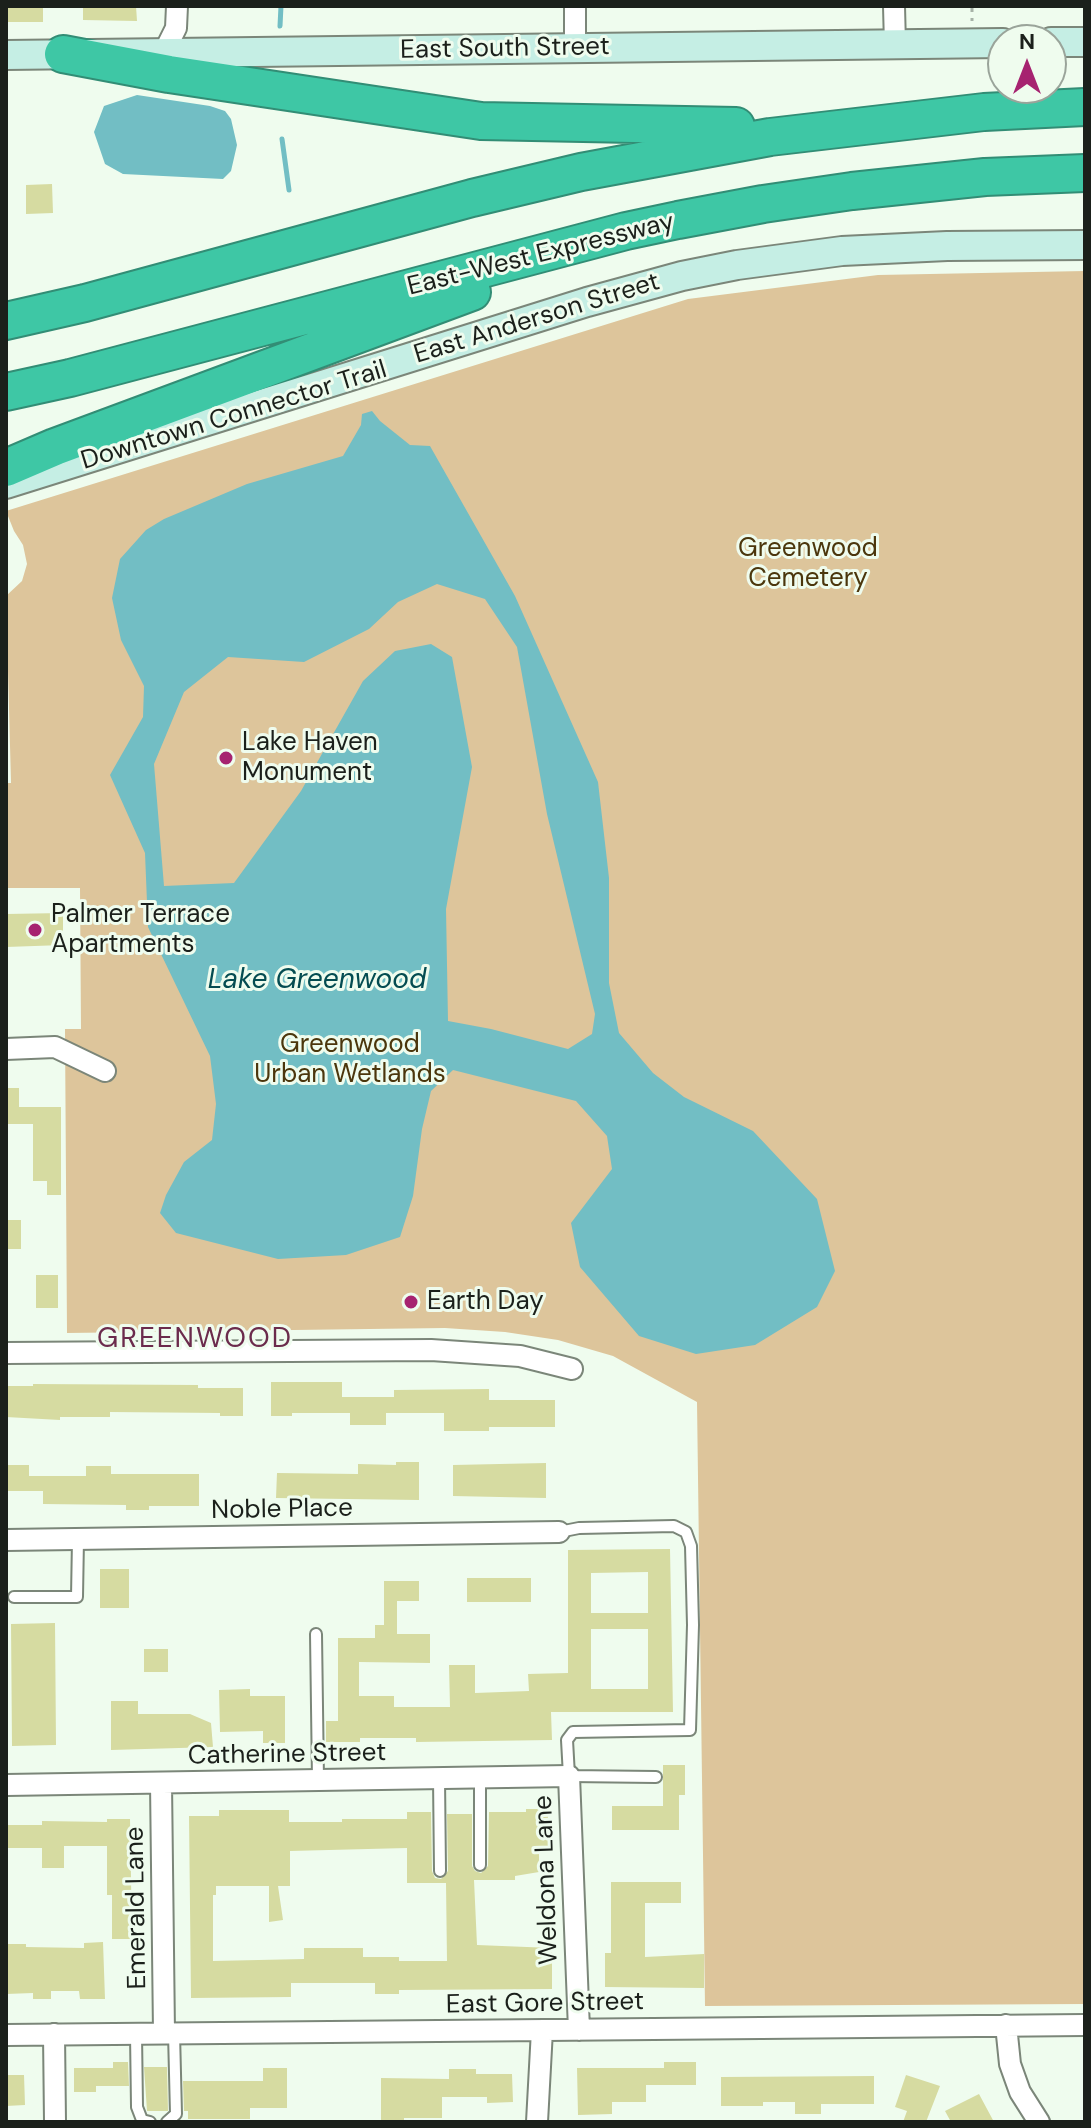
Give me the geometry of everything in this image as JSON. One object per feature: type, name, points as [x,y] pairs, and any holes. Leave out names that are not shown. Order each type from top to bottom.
[{"type":"highway","points":[[63,54],[169,74],[481,121],[834,129]]},
{"type":"highway","points":[[6,321],[581,172],[725,144],[834,129],[984,112],[1085,107]]},
{"type":"highway","name":"East-West Expressway","points":[[6,392],[70,378],[626,231],[778,202],[985,177],[1085,173]]},
{"type":"highway","points":[[985,177],[1085,180]]},
{"type":"highway","points":[[6,468],[626,231]]},
{"type":"main road","name":"East South Street","points":[[6,55],[987,43]]},
{"type":"main road","name":"East Anderson Street","points":[[6,484],[572,307],[682,276],[842,251],[947,246],[1085,245]]},
{"type":"street","points":[[163,54],[176,28],[177,6]]},
{"type":"street","points":[[575,6],[575,49]]},
{"type":"street","points":[[894,6],[895,45]]},
{"type":"street","points":[[6,1049],[55,1047],[105,1071]]},
{"type":"street","points":[[6,1353],[461,1351],[520,1356],[572,1369]]},
{"type":"street","name":"Noble Place","points":[[6,1540],[559,1532]]},
{"type":"street","name":"Catherine Street","points":[[6,1785],[569,1776]]},
{"type":"street","name":"Weldona Lane","points":[[569,1776],[579,2030]]},
{"type":"street","name":"Emerald Lane","points":[[161,1783],[169,2033]]},
{"type":"street","points":[[1006,2025],[1010,2064],[1020,2092],[1039,2122]]},
{"type":"street","name":"East Gore Street","points":[[6,2035],[1085,2025]]},
{"type":"street","points":[[537,2122],[542,2030]]},
{"type":"street","points":[[54,2034],[55,2122]]},
{"type":"lane","points":[[559,1532],[579,1528],[674,1526],[686,1532],[691,1546],[693,1625],[690,1730],[573,1732],[567,1740],[569,1776],[656,1777]]},
{"type":"lane","points":[[14,1597],[77,1597],[78,1539]]},
{"type":"lane","points":[[316,1634],[318,1780]]},
{"type":"lane","points":[[439,1778],[440,1871]]},
{"type":"lane","points":[[480,1778],[480,1865]]},
{"type":"lane","points":[[167,2122],[176,2114],[169,2033]]},
{"type":"lane","points":[[136,2034],[137,2107],[142,2120],[150,2122]]},
{"type":"path","points":[[972,6],[972,21]]},
{"type":"green space","points":[[1085,271],[1085,2004],[705,2006],[697,1402],[613,1356],[558,1340],[505,1332],[445,1328],[67,1333],[65,1029],[81,1029],[80,888],[6,888],[6,783],[11,783],[6,596],[22,581],[27,564],[23,545],[6,511],[688,299],[878,275]]},
{"type":"water","points":[[137,95],[225,111],[231,119],[237,145],[231,171],[223,179],[123,174],[105,164],[94,132],[104,106]]},
{"type":"water","name":"Lake Greenwood","points":[[372,411],[410,445],[430,446],[515,596],[598,782],[609,878],[609,983],[619,1033],[653,1073],[684,1097],[753,1131],[817,1199],[835,1271],[817,1307],[755,1345],[696,1354],[639,1336],[580,1267],[571,1223],[612,1169],[607,1136],[576,1101],[453,1070],[431,1091],[422,1129],[413,1196],[400,1237],[346,1255],[278,1259],[176,1233],[160,1213],[184,1162],[212,1140],[216,1104],[210,1056],[148,927],[145,853],[110,775],[143,717],[144,686],[121,640],[112,598],[120,559],[146,530],[164,519],[247,484],[343,456],[361,425],[362,414]],"holes":[[[437,584],[485,599],[517,647],[547,814],[595,1014],[592,1034],[568,1049],[448,1021],[446,909],[472,767],[452,657],[431,644],[395,651],[363,681],[301,791],[234,883],[164,886],[154,764],[184,692],[228,657],[304,662],[369,629],[398,602]]]},
{"type":"building","points":[[6,6],[43,6],[43,22],[6,22]]},
{"type":"building","points":[[83,6],[136,6],[137,21],[83,20]]},
{"type":"building","points":[[52,184],[53,213],[26,214],[26,185]]},
{"type":"building","name":"Palmer Terrace Apartments","points":[[63,913],[63,945],[6,947],[6,914]]},
{"type":"building","points":[[6,1088],[19,1088],[19,1107],[61,1107],[61,1195],[47,1195],[47,1181],[33,1181],[33,1124],[6,1124]]},
{"type":"building","points":[[6,1220],[21,1220],[21,1249],[6,1249]]},
{"type":"building","points":[[36,1275],[58,1275],[58,1308],[36,1308]]},
{"type":"building","points":[[271,1382],[342,1382],[342,1397],[394,1397],[394,1390],[489,1389],[489,1400],[555,1400],[555,1427],[444,1431],[444,1413],[386,1413],[386,1425],[350,1425],[350,1413],[271,1416]]},
{"type":"building","points":[[6,1386],[243,1388],[243,1416],[110,1412],[110,1417],[60,1417],[60,1420],[6,1417]]},
{"type":"building","points":[[396,1462],[419,1462],[419,1500],[276,1498],[277,1473],[358,1474],[358,1464],[396,1465]]},
{"type":"building","points":[[546,1463],[546,1498],[453,1496],[453,1465]]},
{"type":"building","points":[[6,1465],[29,1465],[29,1476],[86,1476],[86,1466],[111,1466],[111,1474],[199,1474],[199,1506],[149,1506],[149,1510],[126,1510],[126,1505],[43,1504],[43,1491],[6,1491]]},
{"type":"building","points":[[670,1549],[673,1712],[551,1712],[552,1740],[416,1742],[416,1738],[360,1738],[360,1742],[326,1742],[326,1721],[338,1721],[338,1638],[375,1638],[375,1625],[384,1625],[384,1581],[419,1581],[419,1601],[397,1601],[397,1634],[430,1634],[430,1663],[359,1662],[359,1696],[394,1696],[394,1707],[450,1707],[449,1665],[475,1665],[475,1693],[529,1691],[528,1674],[568,1673],[568,1550]],"holes":[[[648,1572],[648,1613],[591,1613],[591,1573]],[[591,1629],[648,1629],[648,1689],[591,1689]]]},
{"type":"building","points":[[100,1569],[129,1569],[129,1608],[100,1608]]},
{"type":"building","points":[[467,1578],[531,1578],[531,1602],[467,1602]]},
{"type":"building","points":[[55,1623],[56,1745],[12,1746],[11,1624]]},
{"type":"building","points":[[144,1649],[168,1649],[168,1672],[144,1672]]},
{"type":"building","points":[[250,1689],[250,1696],[285,1696],[285,1743],[263,1743],[263,1731],[220,1732],[219,1690]]},
{"type":"building","points":[[111,1701],[138,1701],[138,1714],[190,1714],[211,1723],[213,1747],[111,1750]]},
{"type":"building","points":[[663,1765],[685,1765],[685,1795],[679,1795],[679,1830],[612,1830],[612,1806],[663,1806]]},
{"type":"building","points":[[526,1809],[548,1809],[548,1851],[539,1851],[539,1872],[515,1876],[515,1880],[474,1880],[477,1945],[552,1948],[552,1989],[399,1990],[399,1994],[375,1994],[375,1983],[291,1983],[291,1997],[191,1998],[189,1816],[219,1816],[219,1810],[289,1810],[289,1822],[342,1822],[342,1819],[407,1819],[407,1812],[431,1812],[432,1871],[435,1878],[441,1879],[448,1871],[447,1814],[472,1814],[472,1866],[481,1873],[488,1866],[489,1812],[526,1812]],"holes":[[[407,1848],[407,1883],[446,1883],[447,1961],[363,1957],[363,1948],[304,1948],[304,1959],[213,1961],[213,1895],[216,1895],[216,1886],[269,1886],[269,1922],[283,1920],[278,1886],[290,1886],[290,1851]]]},
{"type":"building","points":[[107,1819],[130,1819],[132,1939],[112,1939],[112,1895],[107,1895],[107,1846],[64,1846],[64,1868],[42,1868],[42,1848],[6,1848],[6,1825],[42,1825],[42,1821],[107,1822]]},
{"type":"building","points":[[611,1882],[681,1882],[681,1903],[645,1903],[645,1957],[704,1954],[704,1988],[605,1987],[605,1953],[611,1953]]},
{"type":"building","points":[[103,1942],[105,1999],[80,1999],[79,1991],[51,1991],[51,1999],[33,1999],[33,1993],[6,1994],[6,1944],[84,1948],[84,1943]]},
{"type":"building","points":[[113,2062],[128,2062],[129,2086],[96,2086],[96,2092],[74,2092],[74,2068],[113,2068]]},
{"type":"building","points":[[664,2062],[696,2062],[696,2085],[646,2085],[646,2102],[612,2102],[612,2114],[578,2115],[577,2068],[664,2068]]},
{"type":"building","points":[[144,2067],[167,2067],[168,2111],[147,2111]]},
{"type":"building","points":[[263,2068],[287,2068],[287,2108],[250,2108],[250,2119],[188,2119],[188,2111],[184,2111],[183,2081],[263,2081]]},
{"type":"building","points":[[449,2069],[476,2069],[476,2074],[512,2074],[513,2102],[487,2103],[487,2097],[442,2097],[442,2118],[404,2118],[404,2122],[381,2122],[381,2078],[449,2079]]},
{"type":"building","points":[[6,2075],[24,2075],[25,2105],[6,2106]]},
{"type":"building","points":[[906,2075],[940,2086],[926,2122],[903,2122],[907,2111],[895,2107]]},
{"type":"building","points":[[874,2076],[874,2104],[821,2104],[821,2114],[795,2114],[795,2102],[721,2106],[721,2077]]},
{"type":"building","points":[[979,2094],[994,2122],[951,2122],[945,2111]]},
{"type":"waterway","points":[[280,26],[281,6]]},
{"type":"waterway","points":[[282,139],[289,190]]},
{"type":"place","name":"Lake Haven Monument","points":[[226,758]]},
{"type":"place","name":"Palmer Terrace Apartments","points":[[35,930]]},
{"type":"place","name":"Earth Day","points":[[411,1302]]},
{"type":"district","name":"GREENWOOD","points":[[195,1340]]},
{"type":"park label","name":"Greenwood Cemetery","points":[[808,564]]},
{"type":"park label","name":"Greenwood Urban Wetlands","points":[[350,1060]]}]
